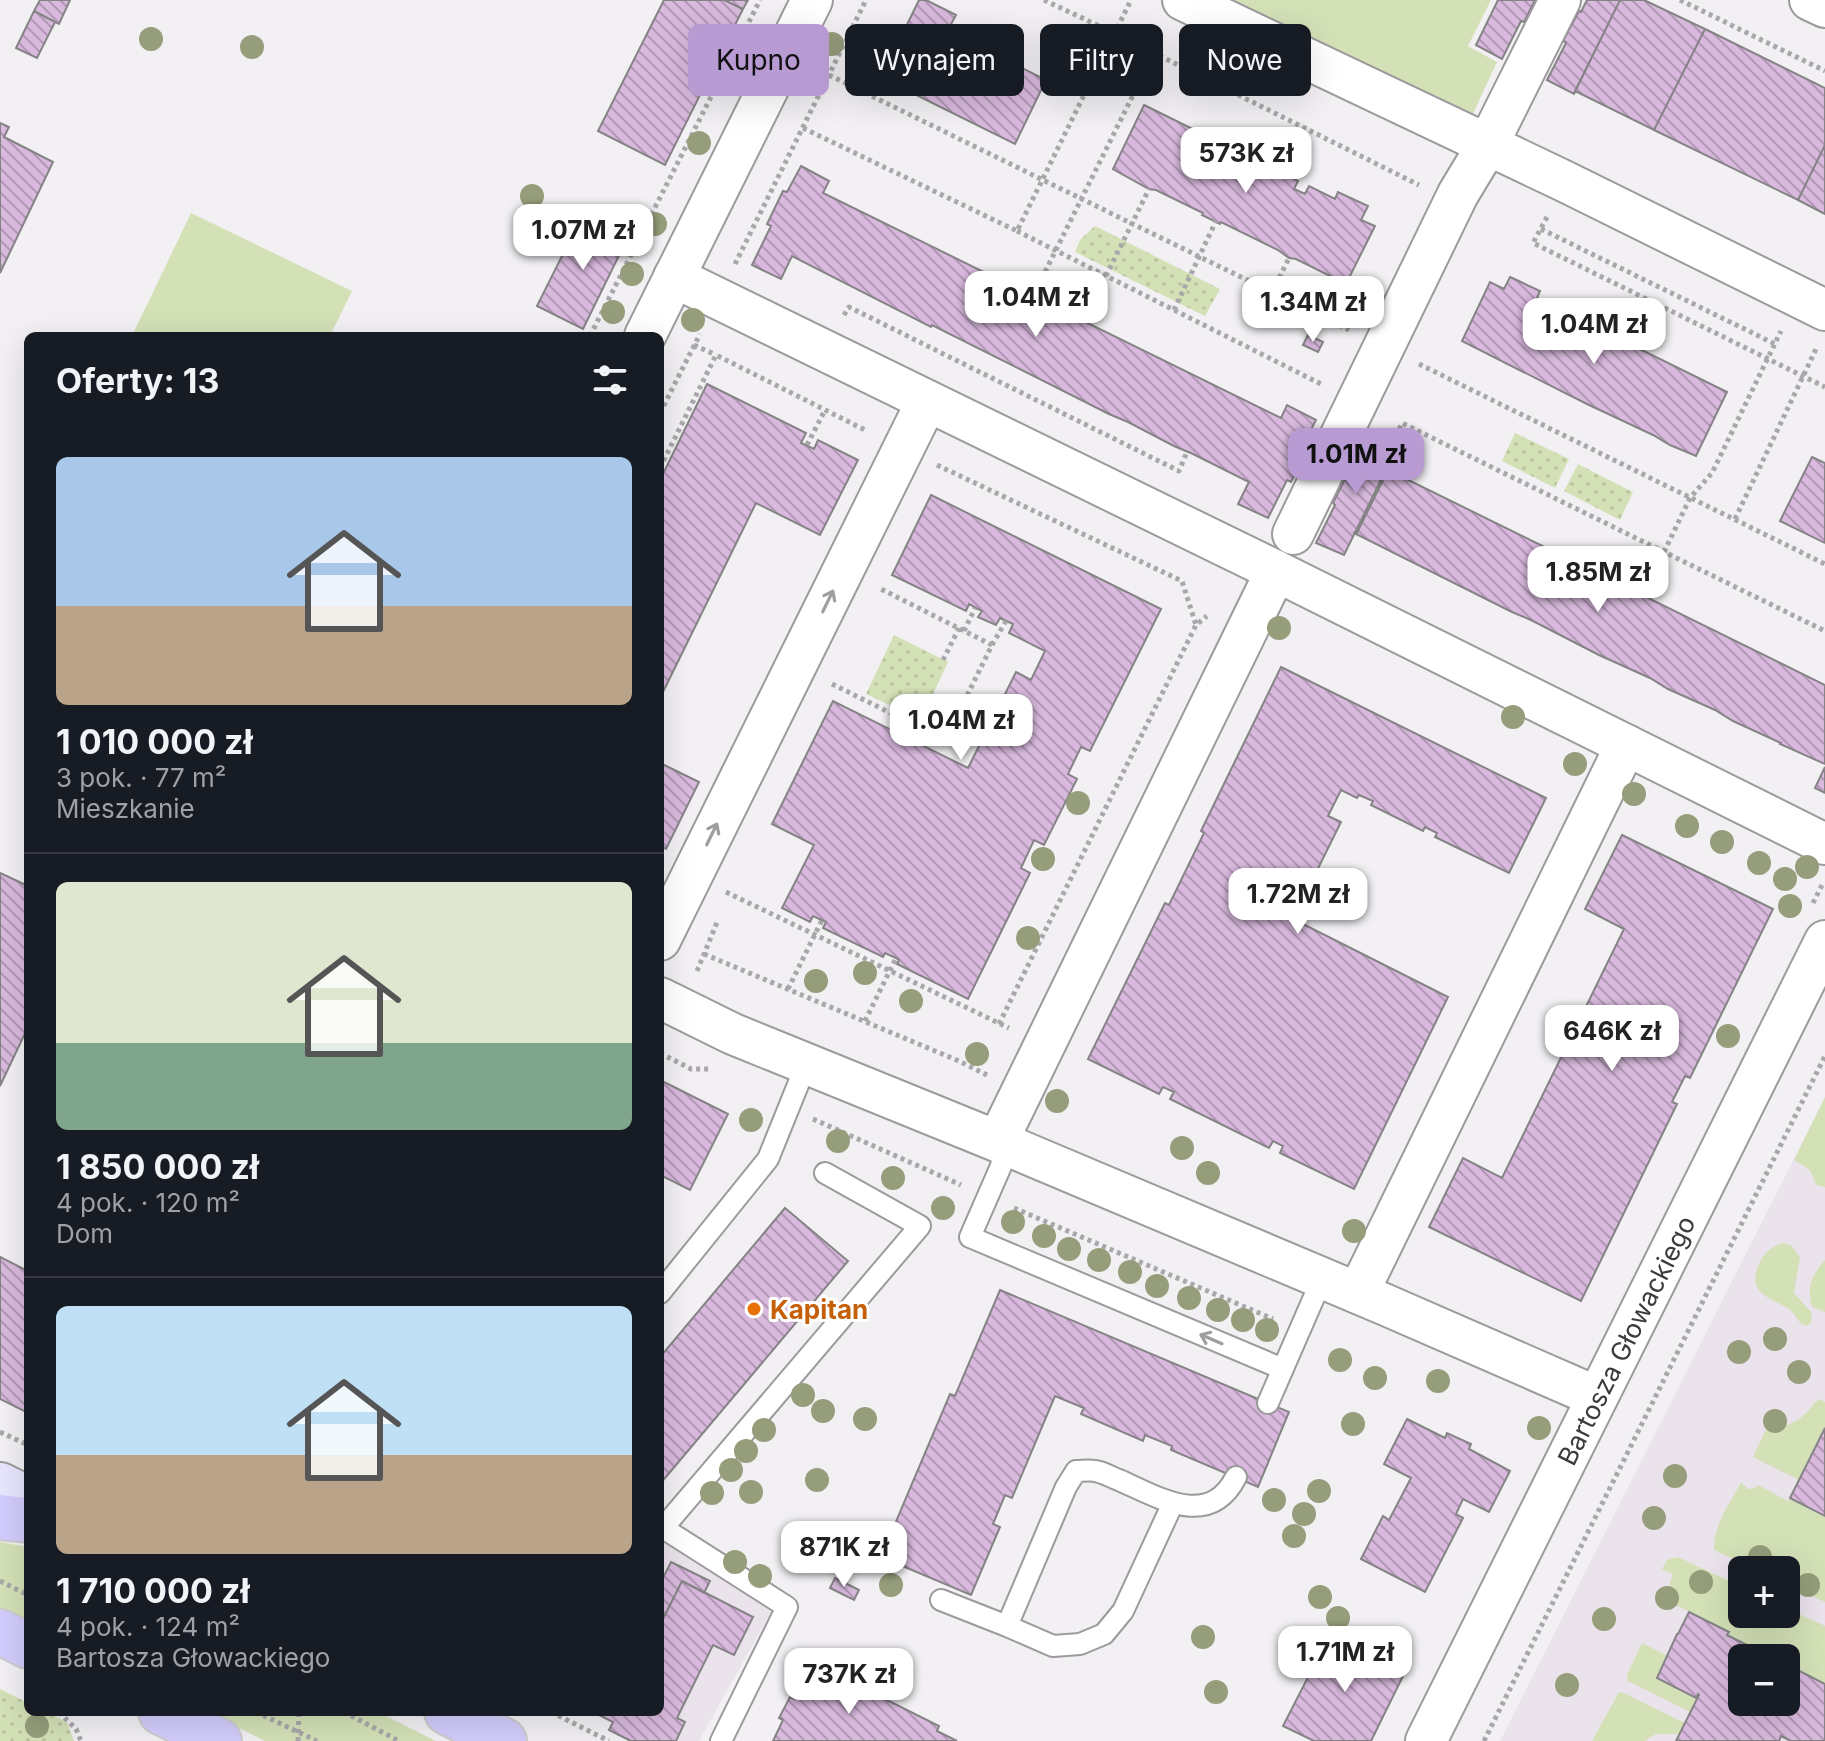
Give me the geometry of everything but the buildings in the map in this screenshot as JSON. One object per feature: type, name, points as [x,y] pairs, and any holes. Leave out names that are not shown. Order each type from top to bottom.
[{"type":"main road","points":[[0,1517],[24,1520]]},
{"type":"main road","points":[[0,1632],[24,1644]]},
{"type":"main road","points":[[455,1716],[504,1741]]},
{"type":"main road","points":[[166,1724],[219,1741]]},
{"type":"street","points":[[647,332],[812,0]]},
{"type":"street","points":[[1183,0],[1564,181],[1814,316]]},
{"type":"street","points":[[1293,534],[1458,194],[1487,146],[1560,0]]},
{"type":"street","points":[[1810,0],[1825,7]]},
{"type":"street","points":[[674,277],[1825,844]]},
{"type":"street","points":[[664,932],[927,401]]},
{"type":"street","points":[[1004,1144],[1005,1126],[1266,567]]},
{"type":"street","points":[[1340,1286],[1626,745]]},
{"type":"street","name":"Bartosza Głowackiego","points":[[1426,1741],[1825,941]]},
{"type":"street","points":[[670,1003],[733,1034],[1004,1144],[1597,1397]]},
{"type":"street","points":[[0,1484],[24,1481]]},
{"type":"street","points":[[0,1484],[24,1497]]},
{"type":"lane","points":[[664,1288],[768,1159],[806,1065]]},
{"type":"lane","points":[[1004,1144],[1001,1166],[970,1237],[1283,1369]]},
{"type":"lane","points":[[664,1527],[920,1226],[825,1173]]},
{"type":"lane","points":[[1268,1403],[1300,1330],[1340,1286]]},
{"type":"lane","points":[[1007,1626],[1066,1487],[1076,1471],[1097,1471],[1173,1503],[1193,1508],[1215,1501],[1234,1483],[1236,1477]]},
{"type":"lane","points":[[941,1600],[1053,1646],[1080,1644],[1104,1634],[1123,1611],[1173,1503]]},
{"type":"lane","points":[[664,1529],[787,1607],[721,1741]]},
{"type":"path","points":[[592,332],[760,0]]},
{"type":"path","points":[[866,0],[829,75],[1825,564]]},
{"type":"path","points":[[1044,0],[1095,24]]},
{"type":"path","points":[[1119,24],[1131,0]]},
{"type":"path","points":[[1680,0],[1825,71]]},
{"type":"path","points":[[1163,57],[1437,194],[1458,194]]},
{"type":"path","points":[[664,405],[819,96]]},
{"type":"path","points":[[1017,231],[1083,96]]},
{"type":"path","points":[[1038,286],[1132,96]]},
{"type":"path","points":[[803,128],[1017,231],[1325,386]]},
{"type":"path","points":[[1564,181],[1533,243],[1825,387]]},
{"type":"path","points":[[1106,276],[1149,189]]},
{"type":"path","points":[[1174,310],[1216,221]]},
{"type":"path","points":[[1541,229],[1775,344]]},
{"type":"path","points":[[1272,292],[1289,258]]},
{"type":"path","points":[[826,352],[849,307],[1179,471],[1187,452]]},
{"type":"path","points":[[1664,552],[1690,498],[1712,473],[1775,344],[1814,316]]},
{"type":"path","points":[[1735,519],[1803,376],[1814,316]]},
{"type":"path","points":[[694,345],[903,449],[1182,581],[1196,625]]},
{"type":"path","points":[[664,460],[716,355]]},
{"type":"path","points":[[807,445],[825,410]]},
{"type":"path","points":[[1380,434],[1394,440],[1402,423],[1825,631]]},
{"type":"path","points":[[999,1024],[1196,625],[1266,567]]},
{"type":"path","points":[[877,587],[992,645]]},
{"type":"path","points":[[943,660],[975,608]]},
{"type":"path","points":[[796,666],[945,740],[1006,621]]},
{"type":"path","points":[[685,890],[815,935],[1044,1045]]},
{"type":"path","points":[[670,1003],[704,954],[718,920]]},
{"type":"path","points":[[788,989],[822,920]]},
{"type":"path","points":[[704,954],[959,1061],[1021,1092]]},
{"type":"path","points":[[865,1021],[896,958]]},
{"type":"path","points":[[664,1055],[691,1069],[718,1069]]},
{"type":"path","points":[[1484,1741],[1825,1056]]},
{"type":"path","points":[[788,1108],[987,1197],[1300,1330]]},
{"type":"path","points":[[0,1432],[24,1443]]},
{"type":"path","points":[[0,1581],[24,1593]]},
{"type":"path","points":[[63,1716],[76,1729],[81,1741]]},
{"type":"path","points":[[264,1716],[317,1741]]},
{"type":"path","points":[[298,1741],[299,1716]]},
{"type":"path","points":[[352,1716],[399,1741]]},
{"type":"path","points":[[559,1716],[609,1741]]},
{"type":"shaded area","points":[[1825,1097],[1825,1741],[1500,1741]]},
{"type":"shaded area","points":[[664,1541],[773,1608],[699,1741],[630,1741],[609,1730],[613,1722],[601,1716],[664,1716]]},
{"type":"green space","points":[[1231,0],[1491,0],[1468,46],[1497,62],[1472,116],[1311,39],[1311,24],[1281,24]]},
{"type":"green space","points":[[191,213],[352,291],[332,332],[134,332]]},
{"type":"green space","points":[[1095,226],[1220,289],[1205,316],[1075,252],[1080,240]]},
{"type":"green space","points":[[1515,433],[1569,459],[1555,488],[1502,461]]},
{"type":"green space","points":[[1578,464],[1633,492],[1620,520],[1564,491]]},
{"type":"green space","points":[[894,635],[948,662],[921,720],[866,694]]},
{"type":"green space","points":[[1825,1097],[1824,1187],[1816,1185],[1810,1170],[1794,1160]]},
{"type":"green space","points":[[1782,1243],[1791,1245],[1800,1257],[1794,1293],[1812,1313],[1808,1326],[1802,1324],[1790,1310],[1762,1293],[1756,1282],[1763,1257]]},
{"type":"green space","points":[[1825,1260],[1825,1312],[1812,1307],[1810,1287]]},
{"type":"green space","points":[[1819,1399],[1825,1402],[1825,1428],[1799,1480],[1753,1457],[1767,1427],[1777,1428],[1792,1423]]},
{"type":"green space","points":[[1741,1482],[1748,1489],[1758,1485],[1825,1516],[1825,1602],[1800,1590],[1800,1556],[1728,1557],[1714,1550],[1719,1523]]},
{"type":"green space","points":[[0,1542],[24,1546],[24,1620],[0,1608]]},
{"type":"green space","points":[[1678,1557],[1728,1580],[1728,1628],[1800,1628],[1800,1614],[1825,1626],[1825,1684],[1800,1671],[1800,1644],[1745,1644],[1727,1635],[1729,1631],[1673,1604],[1674,1598],[1667,1592],[1673,1574],[1662,1569],[1667,1560]]},
{"type":"green space","points":[[1642,1643],[1668,1656],[1657,1678],[1695,1698],[1699,1695],[1690,1712],[1628,1681],[1627,1675]]},
{"type":"green space","points":[[0,1689],[24,1701],[24,1716],[54,1716],[67,1722],[74,1741],[0,1741]]},
{"type":"green space","points":[[1619,1692],[1685,1723],[1680,1734],[1656,1734],[1645,1741],[1592,1741]]},
{"type":"green space","points":[[215,1716],[386,1716],[436,1741],[265,1741]]},
{"type":"place","name":"Kapitan","points":[[754,1309]]}]
